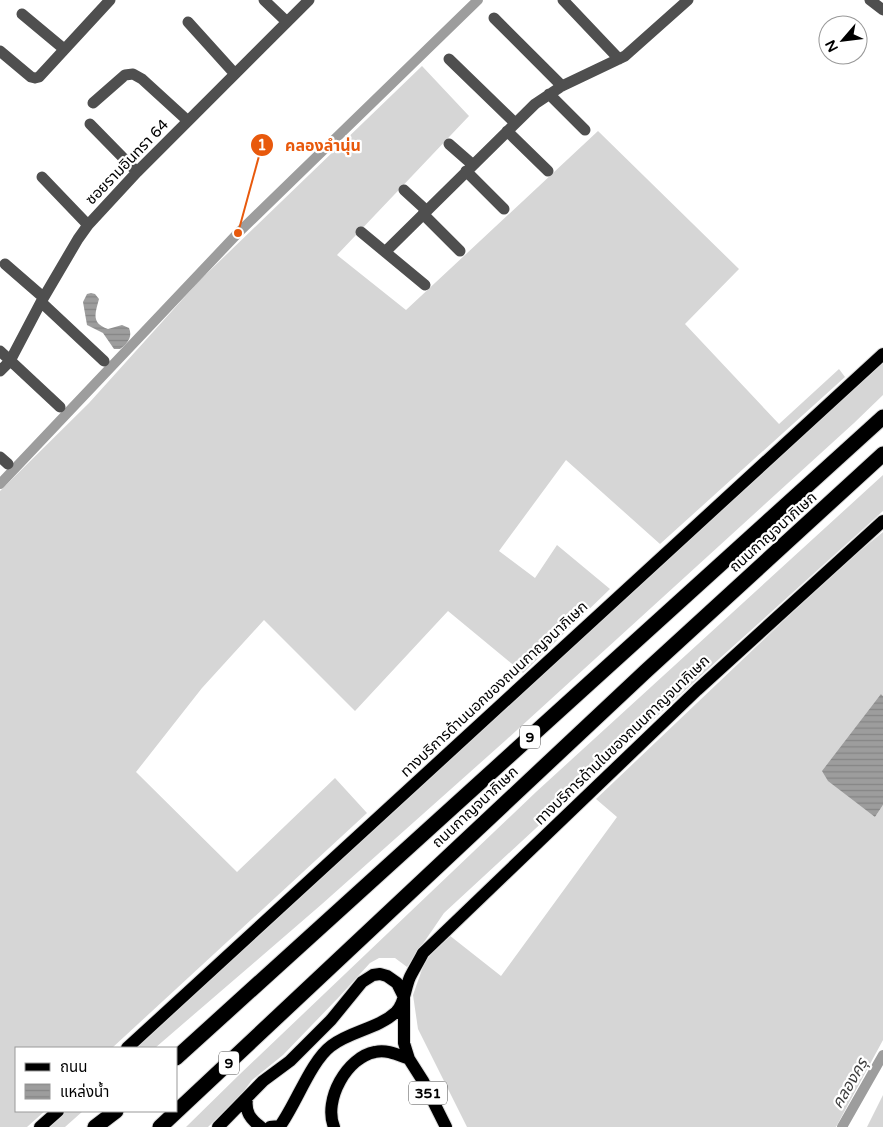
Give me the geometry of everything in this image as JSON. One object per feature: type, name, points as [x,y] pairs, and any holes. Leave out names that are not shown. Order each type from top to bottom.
[{"type":"highway","name":"ถนนกาญจนาภิเษก","points":[[178,1056],[883,417]]},
{"type":"highway","name":"ถนนกาญจนาภิเษก","points":[[178,1111],[646,671],[883,454]]},
{"type":"highway","points":[[95,1127],[116,1112]]},
{"type":"highway","points":[[101,1127],[116,1112]]},
{"type":"highway","name":"ถนนกาญจนาภิเษก","points":[[161,1127],[177,1112]]},
{"type":"main road","name":"ทางบริการด้านนอกของถนนกาญจนาภิเษก","points":[[127,1047],[883,354]]},
{"type":"main road","name":"ทางบริการด้านในของถนนกาญจนาภิเษก","points":[[279,1127],[290,1113],[310,1073],[331,1046],[389,1017],[397,1011],[410,978],[423,953],[697,690],[883,521]]},
{"type":"main road","points":[[218,1127],[264,1081],[290,1062],[331,1020],[362,982],[369,977],[380,974],[392,979],[397,983],[404,997]]},
{"type":"main road","name":"351","points":[[404,997],[404,1036],[409,1059],[446,1127]]},
{"type":"main road","points":[[334,1127],[331,1118],[333,1098],[349,1069],[361,1057],[377,1051],[392,1052],[409,1059]]},
{"type":"main road","points":[[246,1098],[246,1108],[249,1117],[260,1127]]},
{"type":"main road","points":[[40,1127],[57,1112]]},
{"type":"street","points":[[264,0],[287,22]]},
{"type":"street","name":"ซอยรามอินทรา 64","points":[[0,371],[10,361],[42,300],[78,238],[88,225],[137,172],[309,0]]},
{"type":"street","points":[[385,252],[535,104],[562,86],[625,56],[688,0]]},
{"type":"street","points":[[870,0],[883,10]]},
{"type":"street","points":[[0,51],[31,77],[40,77],[105,2]]},
{"type":"street","points":[[571,3],[619,59]]},
{"type":"street","points":[[22,14],[64,49]]},
{"type":"street","points":[[494,18],[562,86]]},
{"type":"street","points":[[188,22],[236,74]]},
{"type":"street","points":[[449,59],[511,127],[548,172]]},
{"type":"street","points":[[93,103],[125,75],[133,74],[142,78],[188,121]]},
{"type":"street","points":[[549,94],[585,130]]},
{"type":"street","points":[[90,124],[137,172]]},
{"type":"street","points":[[449,144],[504,209]]},
{"type":"street","points":[[42,177],[88,225]]},
{"type":"street","points":[[404,190],[460,251]]},
{"type":"street","points":[[361,232],[426,285]]},
{"type":"street","points":[[5,264],[104,361]]},
{"type":"street","points":[[0,351],[60,407]]},
{"type":"shaded area","points":[[422,66],[469,116],[337,255],[406,310],[598,131],[739,269],[685,324],[779,424],[839,369],[845,377],[660,544],[566,460],[499,551],[535,578],[557,545],[610,589],[523,673],[448,611],[355,711],[264,620],[202,688],[136,772],[237,872],[335,778],[367,813],[113,1047],[15,1047],[15,1112],[44,1112],[27,1127],[0,1127],[0,491],[89,403],[199,281]]},
{"type":"shaded area","points":[[883,360],[883,395],[854,423],[506,740],[322,904],[156,1047],[133,1047]]},
{"type":"shaded area","points":[[883,475],[883,511],[719,659],[444,913],[407,967],[395,958],[379,958],[370,963],[283,1055],[252,1080],[241,1095],[208,1127],[186,1127],[536,792]]},
{"type":"shaded area","points":[[883,532],[883,696],[881,694],[875,817],[883,805],[883,1040],[836,1127],[467,1127],[418,1029],[413,995],[425,961],[449,935],[501,976],[617,817],[596,799],[840,567]]},
{"type":"shaded area","points":[[883,1095],[883,1127],[867,1127]]},
{"type":"shaded area","points":[[63,1112],[82,1112],[65,1127],[47,1127]]},
{"type":"water","points":[[87,294],[95,294],[99,299],[96,317],[99,324],[108,329],[122,325],[129,328],[129,340],[120,349],[114,349],[103,333],[87,325],[83,302]]},
{"type":"water","points":[[881,694],[883,696],[883,805],[875,817],[828,781],[822,771]]},
{"type":"waterway","points":[[0,484],[238,233],[478,0]]},
{"type":"waterway","name":"คลองครุ","points":[[842,1127],[883,1055]]},
{"type":"place","name":"คลองลำนุ่น","points":[[238,233]]}]
